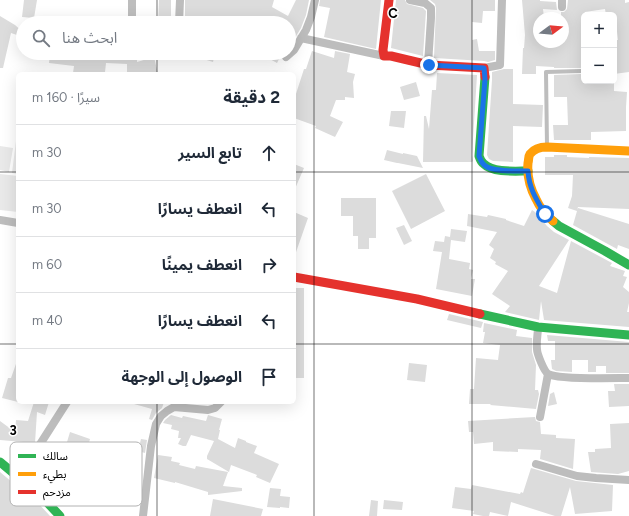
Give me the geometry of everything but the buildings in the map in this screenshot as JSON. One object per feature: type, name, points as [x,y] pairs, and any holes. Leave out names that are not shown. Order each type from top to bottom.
[{"type":"street","points":[[132,0],[132,16]]},
{"type":"street","points":[[180,0],[180,16]]},
{"type":"street","points":[[296,47],[306,30],[311,17],[314,0]]},
{"type":"street","points":[[384,56],[383,50],[389,0]]},
{"type":"street","points":[[410,0],[426,3],[431,8],[428,64]]},
{"type":"street","points":[[301,38],[428,64],[484,68],[500,65],[502,0]]},
{"type":"street","points":[[484,68],[485,79],[479,156],[482,163],[486,167],[508,171],[528,171]]},
{"type":"street","points":[[629,151],[547,147],[540,148],[529,156],[528,171],[532,191],[545,214],[560,226],[629,265]]},
{"type":"street","points":[[0,220],[16,223]]},
{"type":"street","points":[[296,277],[417,299],[538,327],[629,335]]},
{"type":"street","points":[[538,327],[537,349],[542,364],[548,374],[540,417]]},
{"type":"street","points":[[548,374],[581,378],[629,378]]},
{"type":"street","points":[[41,442],[66,404]]},
{"type":"street","points":[[143,516],[151,446],[156,424],[161,416],[166,411],[174,407],[208,410],[215,408],[220,404]]},
{"type":"street","points":[[0,462],[10,470]]},
{"type":"street","points":[[536,464],[577,476],[629,480]]},
{"type":"street","points":[[51,506],[60,516]]},
{"type":"lane","points":[[547,147],[546,72],[581,71]]},
{"type":"shaded area","points":[[16,141],[16,174],[12,173]]},
{"type":"shaded area","points":[[0,146],[13,148],[9,172],[0,170]]},
{"type":"shaded area","points":[[0,174],[16,176],[16,212],[0,210]]},
{"type":"traffic: fast","points":[[485,77],[480,159],[484,164],[493,169],[505,171],[528,171]]},
{"type":"traffic: fast","points":[[553,221],[559,226],[629,265]]},
{"type":"traffic: fast","points":[[480,314],[538,327],[629,335]]},
{"type":"traffic: fast","points":[[0,462],[10,470]]},
{"type":"traffic: fast","points":[[51,506],[60,516]]},
{"type":"traffic: slow","points":[[553,221],[539,205],[531,186],[528,168],[529,156],[532,152],[542,147],[629,151]]},
{"type":"traffic: jam","points":[[389,0],[383,50],[384,56],[391,56],[429,65],[484,68],[485,77]]},
{"type":"traffic: jam","points":[[296,277],[417,299],[480,314]]},
{"type":"route","points":[[429,65],[484,68],[485,79],[479,156],[482,163],[486,167],[508,171],[528,171],[532,191],[545,214]]}]
